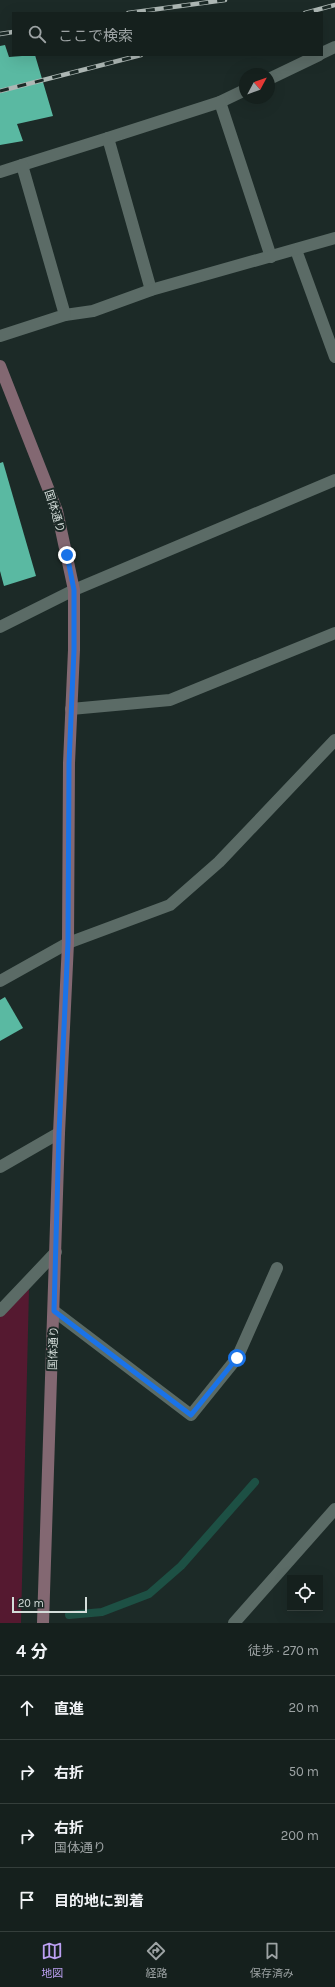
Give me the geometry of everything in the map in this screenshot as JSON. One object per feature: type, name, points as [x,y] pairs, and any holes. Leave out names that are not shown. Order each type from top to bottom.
[{"type":"main road","name":"国体通り","points":[[0,366],[57,511],[74,590],[74,650],[69,763],[68,943],[59,1133],[43,1623]]},
{"type":"street","points":[[323,53],[335,47]]},
{"type":"street","points":[[275,75],[317,56]]},
{"type":"street","points":[[0,172],[220,102],[239,93]]},
{"type":"street","points":[[220,102],[271,257]]},
{"type":"street","points":[[108,138],[151,290]]},
{"type":"street","points":[[22,165],[65,315]]},
{"type":"street","points":[[0,336],[65,315],[94,311],[151,290],[335,238]]},
{"type":"street","points":[[296,250],[335,357]]},
{"type":"street","points":[[0,627],[74,590],[335,480]]},
{"type":"street","points":[[71,710],[170,700],[335,633]]},
{"type":"street","points":[[0,981],[68,943],[170,904],[219,862],[335,740]]},
{"type":"street","points":[[0,1167],[59,1133]]},
{"type":"street","points":[[0,1311],[56,1252]]},
{"type":"street","points":[[54,1311],[191,1415],[237,1358],[277,1268]]},
{"type":"street","points":[[234,1623],[335,1509]]},
{"type":"shaded area","points":[[29,1289],[21,1623],[0,1623],[0,1317]]},
{"type":"building","points":[[5,45],[9,57],[35,56],[53,116],[17,124],[23,141],[0,145],[0,46]]},
{"type":"building","points":[[3,462],[36,576],[4,586],[0,571],[0,463]]},
{"type":"building","points":[[5,997],[23,1028],[0,1041],[0,1000]]},
{"type":"waterway","points":[[69,1615],[102,1612],[149,1594],[181,1566],[255,1482]]},
{"type":"railway","points":[[135,12],[225,0]]},
{"type":"railway","points":[[309,12],[335,5]]},
{"type":"railway","points":[[0,34],[12,32]]},
{"type":"railway","points":[[0,91],[137,56]]},
{"type":"route","points":[[67,555],[74,590],[74,650],[69,763],[68,943],[59,1133],[54,1311],[191,1415],[237,1358]]}]
